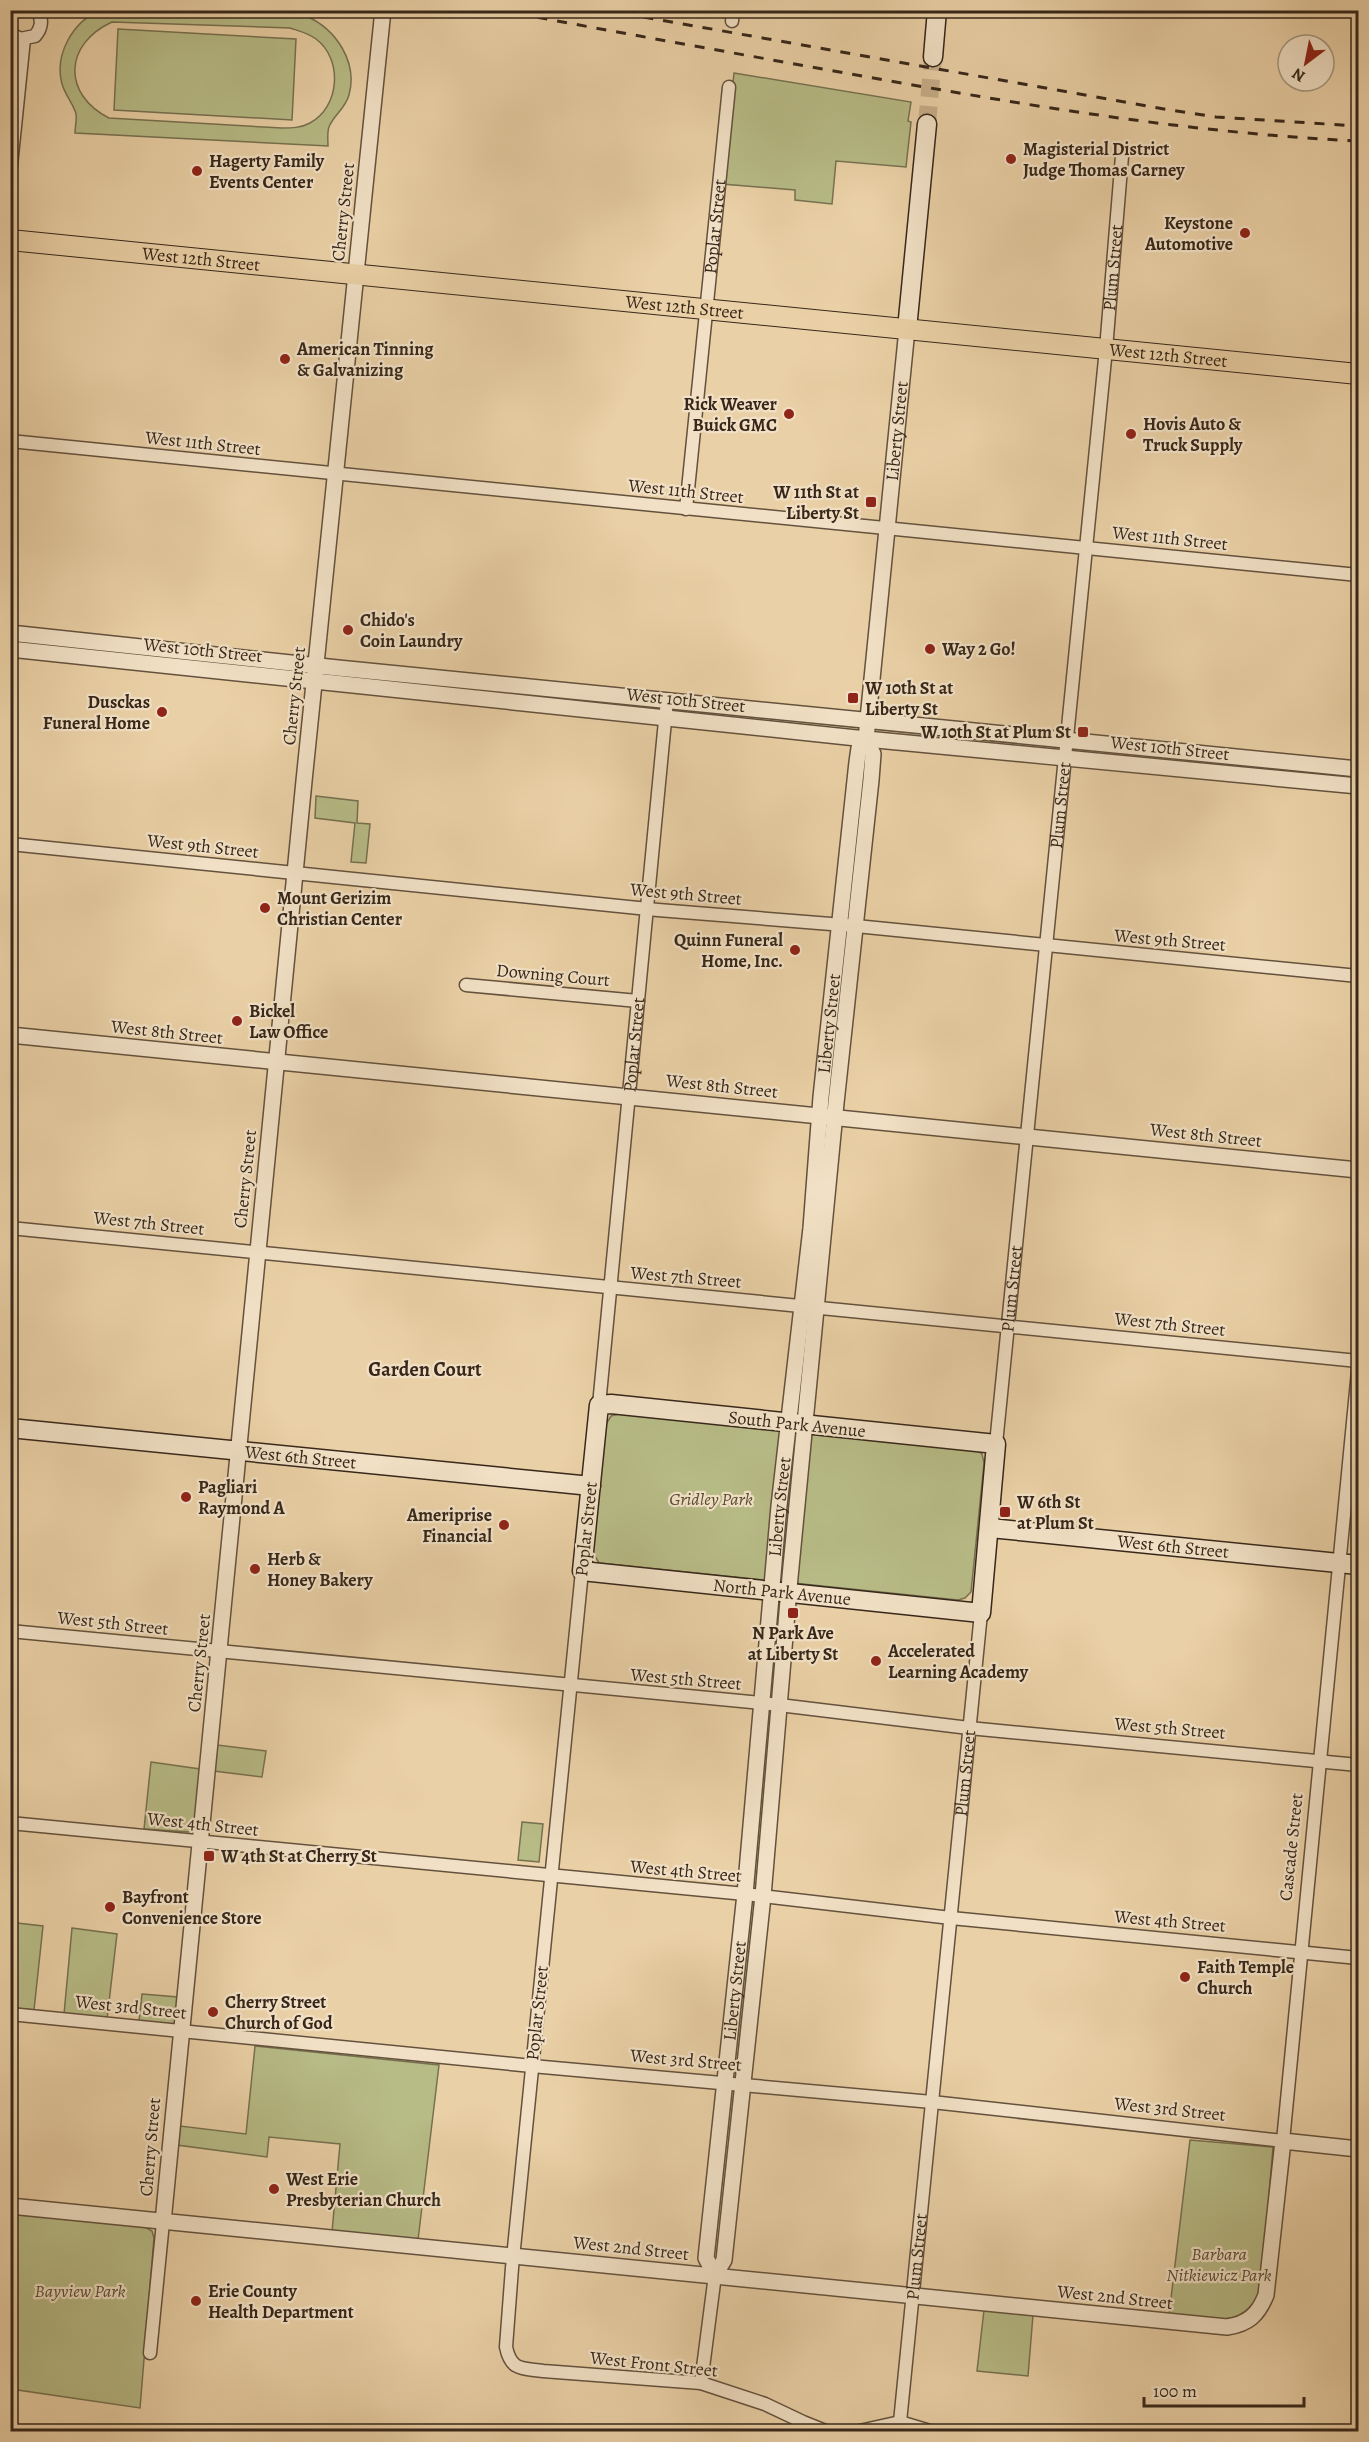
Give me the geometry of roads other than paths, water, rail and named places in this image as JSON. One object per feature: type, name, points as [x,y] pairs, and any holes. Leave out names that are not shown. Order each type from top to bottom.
[{"type":"main road","points":[[933,57],[938,10]]},
{"type":"main road","name":"Liberty Street","points":[[907,329],[927,124]]},
{"type":"main road","name":"West 12th Street","points":[[10,240],[1359,374]]},
{"type":"main road","name":"South Park Avenue","points":[[599,1405],[611,1404],[996,1444]]},
{"type":"main road","name":"Poplar Street","points":[[582,1571],[599,1405]]},
{"type":"main road","name":"West 6th Street","points":[[10,1428],[591,1486]]},
{"type":"main road","name":"Plum Street","points":[[981,1613],[996,1444]]},
{"type":"main road","name":"West 6th Street","points":[[990,1528],[1359,1565]]},
{"type":"main road","name":"North Park Avenue","points":[[582,1571],[981,1613]]},
{"type":"street","points":[[10,33],[16,38],[24,39],[35,36],[39,31],[41,20],[37,10]]},
{"type":"street","name":"Cherry Street","points":[[150,2353],[383,10]]},
{"type":"street","points":[[10,175],[24,39]]},
{"type":"street","name":"Poplar Street","points":[[686,509],[729,87]]},
{"type":"street","name":"Plum Street","points":[[996,1444],[1106,349],[1122,156]]},
{"type":"street","name":"Liberty Street","points":[[715,2275],[706,2258],[763,1704],[781,1592],[797,1423],[801,1307],[827,1117],[848,926],[873,754],[866,738],[907,329]]},
{"type":"street","name":"West 11th Street","points":[[10,441],[1359,575]]},
{"type":"street","name":"West 10th Street","points":[[10,633],[141,655],[316,674],[489,699],[1359,786]]},
{"type":"street","name":"West 10th Street","points":[[10,649],[141,655]]},
{"type":"street","name":"West 10th Street","points":[[316,674],[491,683],[1359,769]]},
{"type":"street","points":[[489,699],[491,683]]},
{"type":"street","name":"Poplar Street","points":[[599,1405],[667,700]]},
{"type":"street","points":[[1239,775],[1241,758]]},
{"type":"street","name":"West 9th Street","points":[[10,844],[1359,976]]},
{"type":"street","name":"Downing Court","points":[[466,985],[638,1001]]},
{"type":"street","name":"West 8th Street","points":[[10,1035],[1359,1170]]},
{"type":"street","name":"Liberty Street","points":[[797,1423],[816,1308],[827,1117]]},
{"type":"street","name":"West 7th Street","points":[[10,1228],[1359,1361]]},
{"type":"street","name":"Cascade Street","points":[[1248,2322],[1260,2307],[1268,2288],[1359,1371]]},
{"type":"street","name":"Poplar Street","points":[[508,2359],[506,2347],[513,2256],[582,1571]]},
{"type":"street","name":"Liberty Street","points":[[701,2383],[715,2275],[724,2260],[763,1896],[780,1706],[781,1592]]},
{"type":"street","name":"Plum Street","points":[[900,2422],[981,1613]]},
{"type":"street","name":"West 5th Street","points":[[10,1631],[1359,1765]]},
{"type":"street","name":"West 4th Street","points":[[10,1823],[745,1894],[951,1918],[1359,1958]]},
{"type":"street","name":"West 3rd Street","points":[[10,2014],[532,2066],[932,2102],[1359,2149]]},
{"type":"street","name":"West 2nd Street","points":[[10,2206],[1227,2327],[1248,2322]]},
{"type":"street","name":"West Front Street","points":[[508,2359],[513,2365],[521,2368],[543,2371],[701,2383],[765,2404],[828,2432]]},
{"type":"street","points":[[855,2432],[900,2422],[933,2432]]},
{"type":"tunnel","points":[[927,124],[933,57]]},
{"type":"railway","points":[[498,10],[851,74],[1103,116],[1230,131],[1358,141]]},
{"type":"railway","points":[[604,10],[1170,110],[1216,117],[1358,126]]},
{"type":"place","name":"Magisterial District Judge Thomas Carney","points":[[1011,159]]},
{"type":"place","name":"Hagerty Family Events Center","points":[[197,171]]},
{"type":"place","name":"Keystone Automotive","points":[[1245,233]]},
{"type":"place","name":"American Tinning & Galvanizing","points":[[285,359]]},
{"type":"place","name":"Rick Weaver Buick GMC","points":[[789,414]]},
{"type":"place","name":"Hovis Auto & Truck Supply","points":[[1131,434]]},
{"type":"place","name":"W 11th St at Liberty St","points":[[871,502]]},
{"type":"place","name":"Chido's Coin Laundry","points":[[348,630]]},
{"type":"place","name":"Way 2 Go!","points":[[930,649]]},
{"type":"place","name":"W 10th St at Liberty St","points":[[853,698]]},
{"type":"place","name":"Dusckas Funeral Home","points":[[162,712]]},
{"type":"place","name":"W 10th St at Plum St","points":[[1083,732]]},
{"type":"place","name":"Mount Gerizim Christian Center","points":[[265,908]]},
{"type":"place","name":"Quinn Funeral Home, Inc.","points":[[795,950]]},
{"type":"place","name":"Bickel Law Office","points":[[237,1021]]},
{"type":"place","name":"Pagliari Raymond A","points":[[186,1497]]},
{"type":"place","name":"W 6th St at Plum St","points":[[1005,1512]]},
{"type":"place","name":"Ameriprise Financial","points":[[504,1525]]},
{"type":"place","name":"Herb & Honey Bakery","points":[[255,1569]]},
{"type":"place","name":"N Park Ave at Liberty St","points":[[793,1613]]},
{"type":"place","name":"Accelerated Learning Academy","points":[[876,1661]]},
{"type":"place","name":"W 4th St at Cherry St","points":[[209,1856]]},
{"type":"place","name":"Bayfront Convenience Store","points":[[110,1907]]},
{"type":"place","name":"Faith Temple Church","points":[[1185,1977]]},
{"type":"place","name":"Cherry Street Church of God","points":[[213,2012]]},
{"type":"place","name":"West Erie Presbyterian Church","points":[[274,2189]]},
{"type":"place","name":"Erie County Health Department","points":[[196,2301]]},
{"type":"district","name":"Garden Court","points":[[425,1369]]},
{"type":"park label","name":"Gridley Park","points":[[711,1499]]},
{"type":"park label","name":"Barbara Nitkiewicz Park","points":[[1219,2264]]},
{"type":"park label","name":"Bayview Park","points":[[80,2291]]}]
